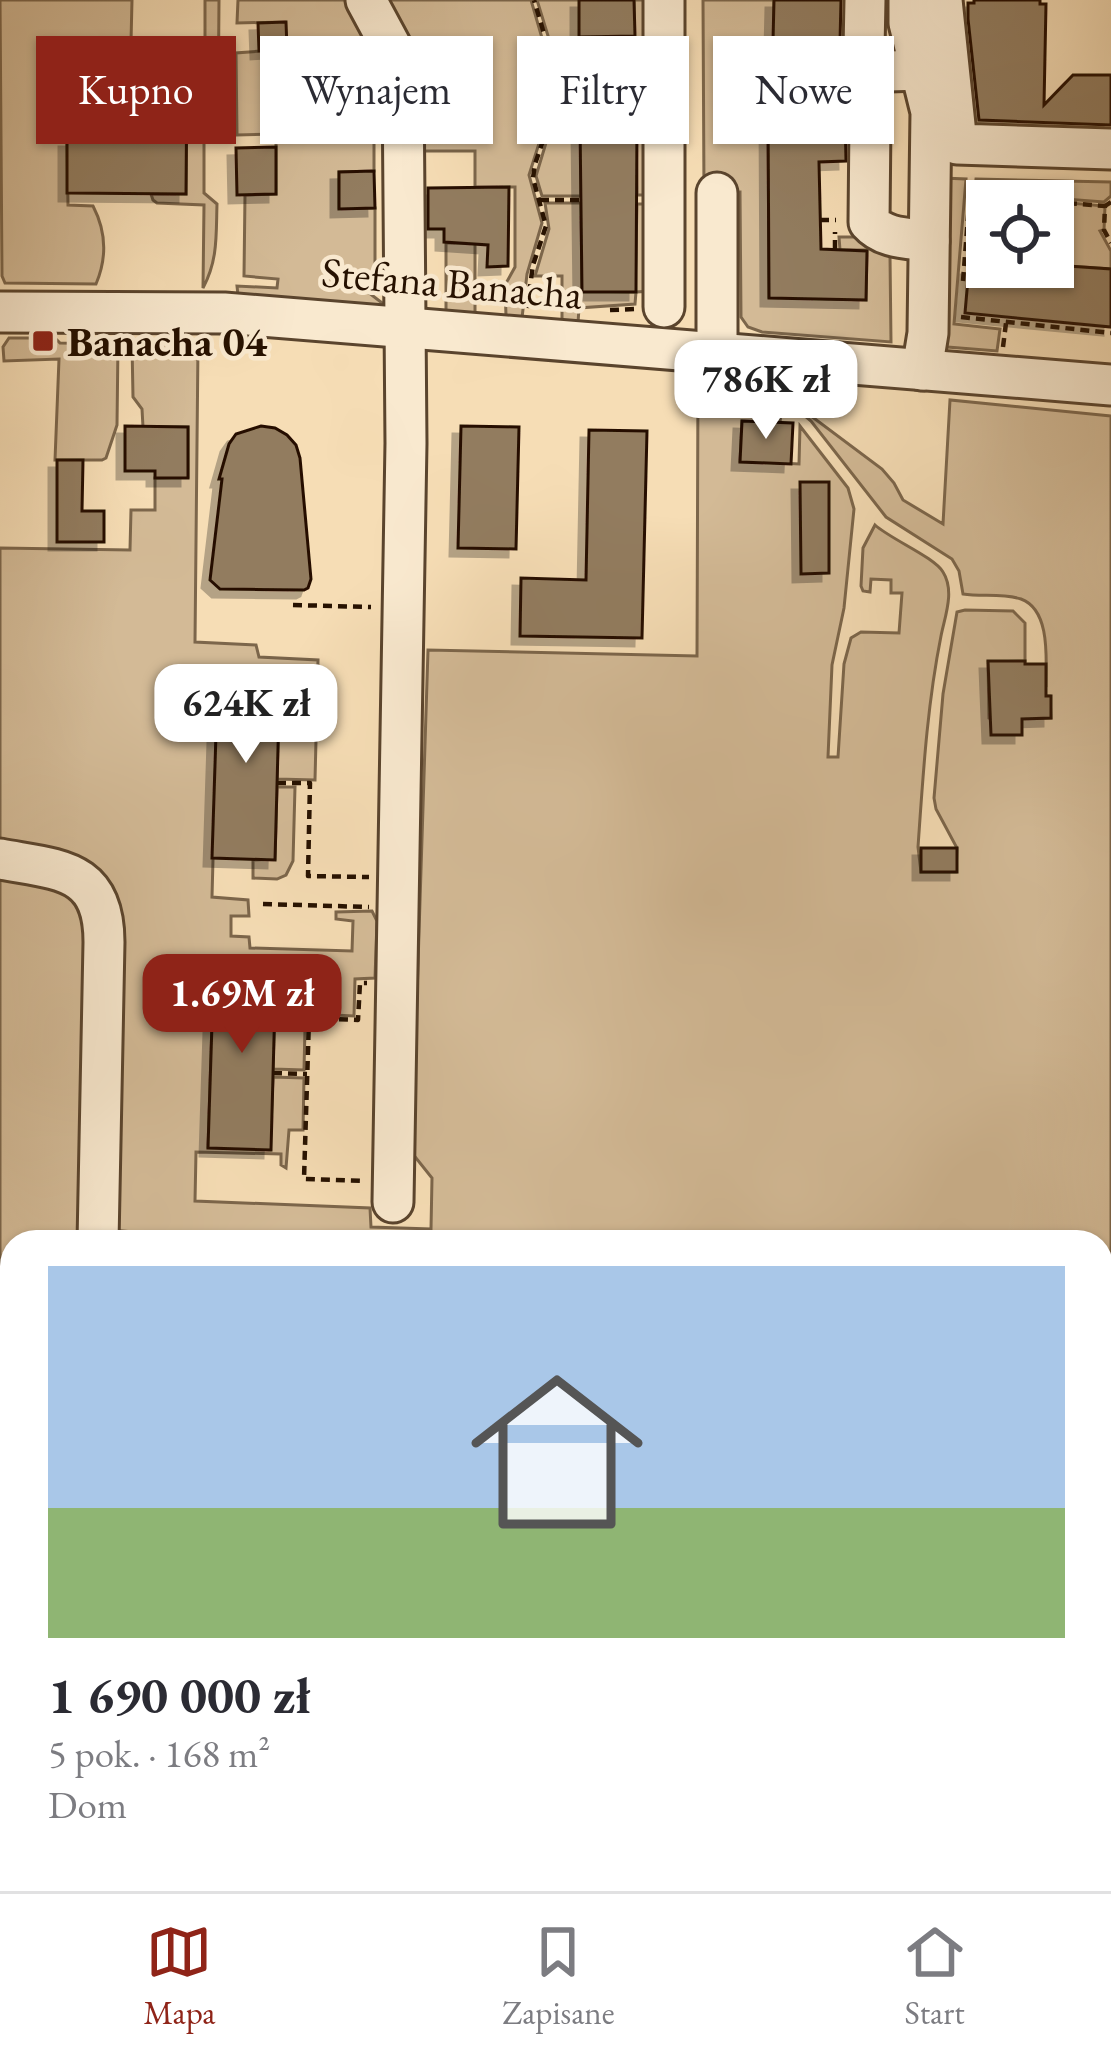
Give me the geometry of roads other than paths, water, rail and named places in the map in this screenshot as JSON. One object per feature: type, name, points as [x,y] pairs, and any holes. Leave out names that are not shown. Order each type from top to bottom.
[{"type":"street","points":[[366,0],[403,72],[406,328],[384,1191]]},
{"type":"street","points":[[664,0],[664,307]]},
{"type":"street","points":[[865,0],[865,36]]},
{"type":"street","points":[[909,0],[909,23],[931,112],[928,333],[922,370]]},
{"type":"street","points":[[942,0],[957,144],[976,165],[1111,149]]},
{"type":"street","points":[[894,85],[920,70]]},
{"type":"street","points":[[866,144],[869,222],[879,232],[929,241]]},
{"type":"street","points":[[717,193],[717,353]]},
{"type":"street","points":[[664,233],[717,232]]},
{"type":"street","name":"Stefana Banacha","points":[[0,312],[194,312],[1111,385]]},
{"type":"street","points":[[0,859],[66,873],[90,889],[100,905],[104,936],[98,1230]]},
{"type":"place","name":"Banacha 04","points":[[43,341]]}]
